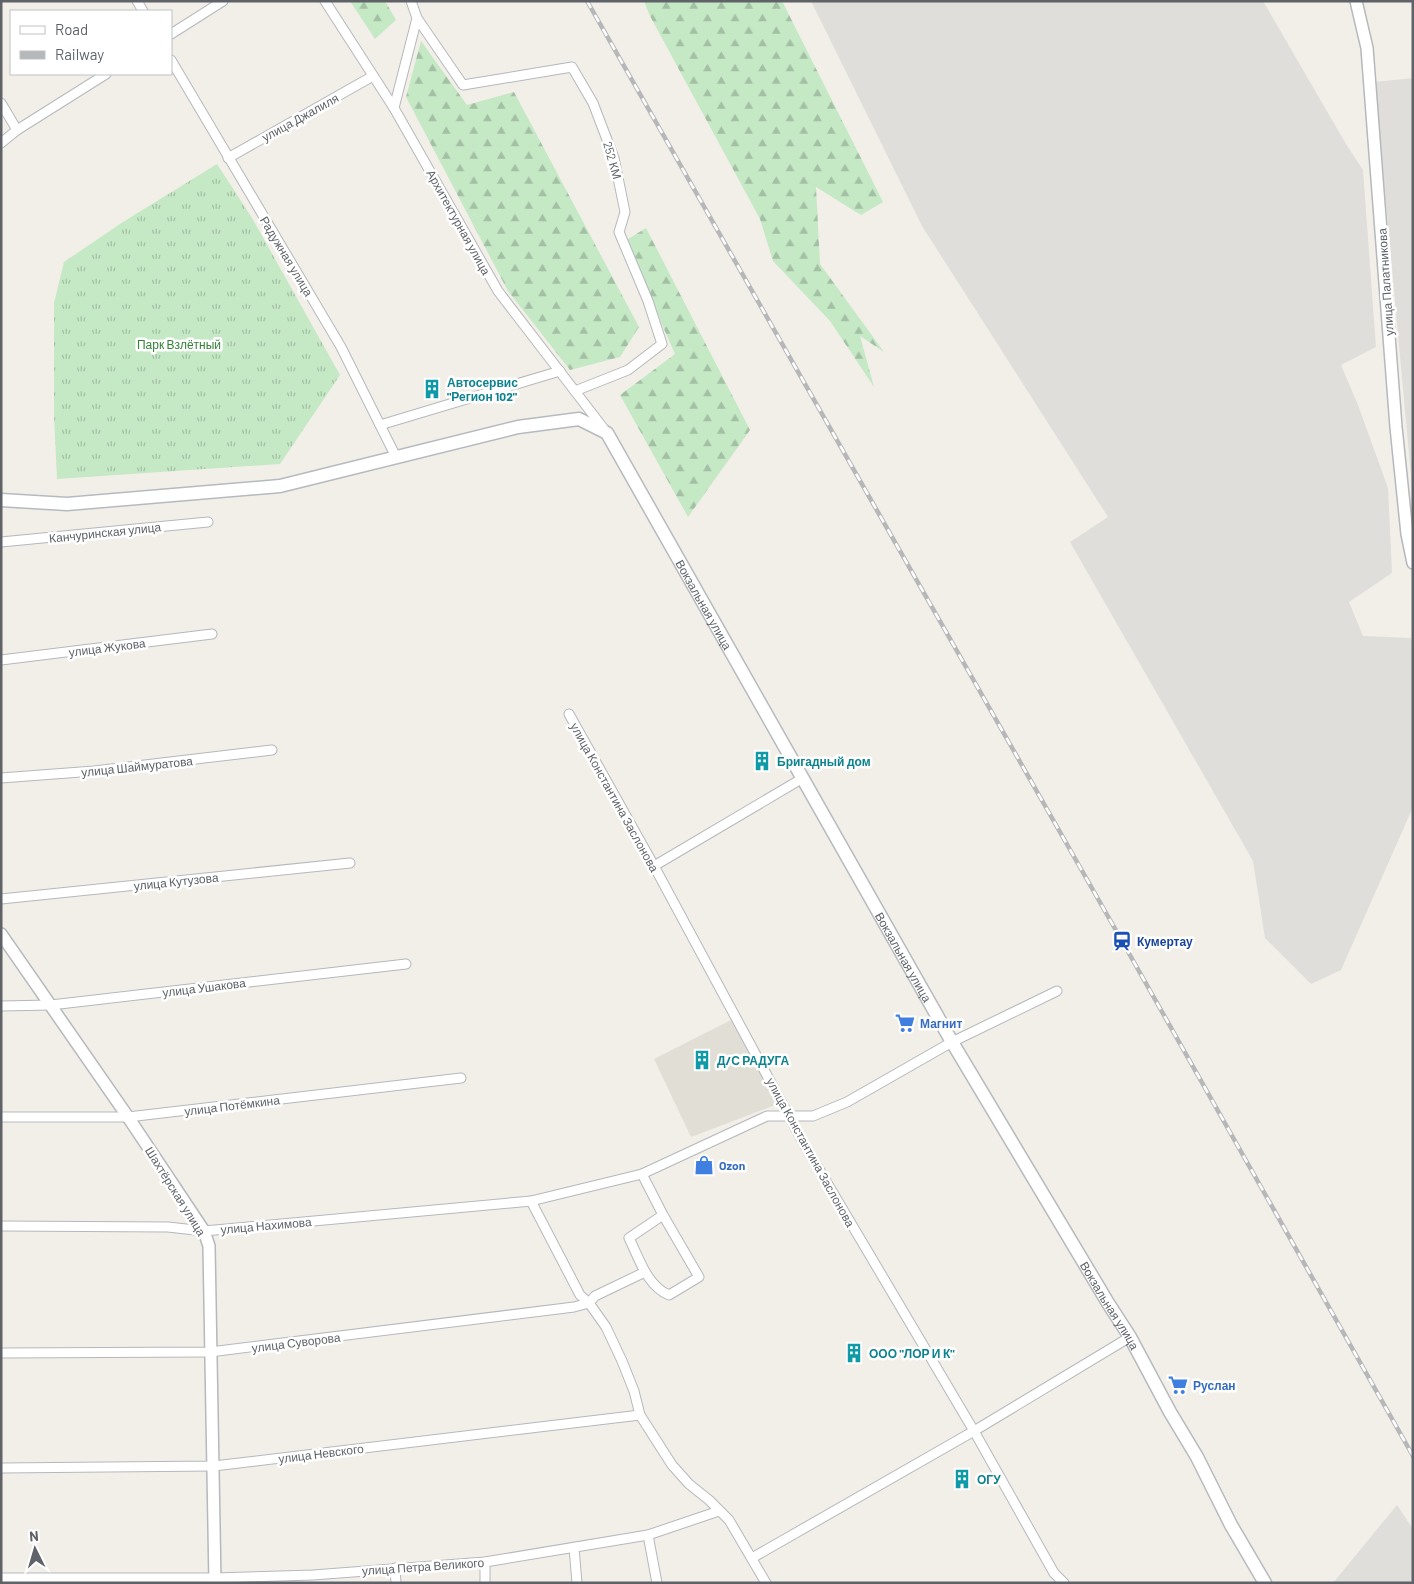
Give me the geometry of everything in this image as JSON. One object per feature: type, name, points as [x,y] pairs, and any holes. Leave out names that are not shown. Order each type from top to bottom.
[{"type":"main road","points":[[1,500],[67,504],[280,486],[518,427],[579,419],[607,433]]},
{"type":"main road","name":"Вокзальная улица","points":[[607,433],[952,1042],[1130,1337],[1264,1583]]},
{"type":"street","points":[[172,33],[223,1]]},
{"type":"street","name":"Архитектурная улица","points":[[325,1],[394,108],[498,291],[607,433]]},
{"type":"street","points":[[394,108],[417,18],[411,1]]},
{"type":"street","name":"улица Палатникова","points":[[1356,1],[1367,48],[1396,427],[1407,534],[1413,564]]},
{"type":"street","name":"252 КМ","points":[[417,18],[464,85],[572,68],[593,103],[616,167],[625,212],[619,232],[648,301],[662,344],[628,370],[575,391]]},
{"type":"street","name":"Радужная улица","points":[[172,62],[341,347],[396,457]]},
{"type":"street","points":[[1,143],[17,130],[104,75]]},
{"type":"street","name":"улица Джалиля","points":[[228,158],[373,76]]},
{"type":"street","points":[[1,103],[17,130]]},
{"type":"street","points":[[380,425],[560,371]]},
{"type":"street","name":"Канчуринская улица","points":[[1,542],[208,522]]},
{"type":"street","name":"улица Жукова","points":[[1,660],[212,634]]},
{"type":"street","name":"улица Константина Заслонова","points":[[569,714],[654,866],[804,1144],[974,1431],[1058,1581]]},
{"type":"street","name":"улица Шаймуратова","points":[[1,778],[94,771],[272,750]]},
{"type":"street","points":[[654,866],[803,778]]},
{"type":"street","name":"улица Кутузова","points":[[1,899],[350,863]]},
{"type":"street","name":"Шахтёрская улица","points":[[1,934],[128,1117],[204,1231],[209,1246],[215,1580]]},
{"type":"street","name":"улица Ушакова","points":[[1,1006],[51,1006],[406,964]]},
{"type":"street","name":"улица Нахимова","points":[[1,1226],[168,1227],[204,1231],[531,1201],[642,1174],[767,1116],[813,1116],[847,1102],[952,1042],[1057,992]]},
{"type":"street","name":"улица Потёмкина","points":[[1,1117],[128,1117],[461,1078]]},
{"type":"street","points":[[642,1174],[663,1215],[699,1276],[669,1295],[659,1291],[645,1272],[629,1238],[663,1215]]},
{"type":"street","points":[[531,1201],[580,1295],[589,1303],[606,1327],[634,1391],[640,1415],[672,1465],[689,1484],[729,1520],[766,1583]]},
{"type":"street","points":[[589,1303],[595,1296],[645,1272]]},
{"type":"street","name":"улица Суворова","points":[[1,1353],[210,1352],[574,1307],[589,1303]]},
{"type":"street","points":[[752,1558],[974,1431],[1130,1337]]},
{"type":"street","name":"улица Невского","points":[[1,1468],[214,1466],[640,1415]]},
{"type":"street","name":"улица Петра Великого","points":[[1,1578],[313,1579],[395,1568],[485,1562],[574,1548],[648,1535],[719,1510]]},
{"type":"street","points":[[648,1535],[657,1583]]},
{"type":"street","points":[[574,1548],[578,1583]]},
{"type":"street","points":[[485,1562],[486,1583]]},
{"type":"street","points":[[395,1568],[396,1583]]},
{"type":"shaded area","points":[[811,1],[1263,1],[1363,170],[1376,347],[1341,365],[1358,405],[1388,488],[1392,573],[1349,602],[1363,636],[1411,638],[1413,646],[1413,807],[1341,970],[1311,984],[1265,938],[1253,861],[1070,542],[1108,517],[922,226]]},
{"type":"shaded area","points":[[1413,78],[1413,498],[1375,82]]},
{"type":"shaded area","points":[[731,1020],[778,1104],[691,1137],[654,1059]]},
{"type":"shaded area","points":[[1397,1505],[1413,1529],[1413,1583],[1333,1583]]},
{"type":"green space","points":[[350,1],[385,1],[396,20],[375,39]]},
{"type":"green space","points":[[644,1],[782,1],[883,202],[861,215],[816,187],[820,264],[884,352],[860,336],[874,387],[830,321],[773,261],[760,219],[650,16]]},
{"type":"green space","points":[[421,41],[467,105],[514,92],[639,327],[620,357],[570,370],[508,291],[406,97]]},
{"type":"green space","name":"Парк Взлётный","points":[[217,164],[252,218],[340,375],[280,464],[57,479],[54,416],[54,303],[64,262],[123,222]]},
{"type":"green space","points":[[646,228],[750,430],[688,517],[620,395],[675,354],[625,241]]},
{"type":"railway","points":[[587,1],[1413,1456]]},
{"type":"place","name":"Автосервис \"Регион 102\"","points":[[432,389]]},
{"type":"place","name":"Бригадный дом","points":[[762,761]]},
{"type":"place","name":"Кумертау","points":[[1122,941]]},
{"type":"place","name":"Магнит","points":[[905,1023]]},
{"type":"place","name":"Д/С РАДУГА","points":[[702,1060]]},
{"type":"place","name":"Ozon","points":[[704,1165]]},
{"type":"place","name":"ООО \"ЛОР И К\"","points":[[854,1353]]},
{"type":"place","name":"Руслан","points":[[1178,1385]]},
{"type":"place","name":"ОГУ","points":[[962,1479]]}]
